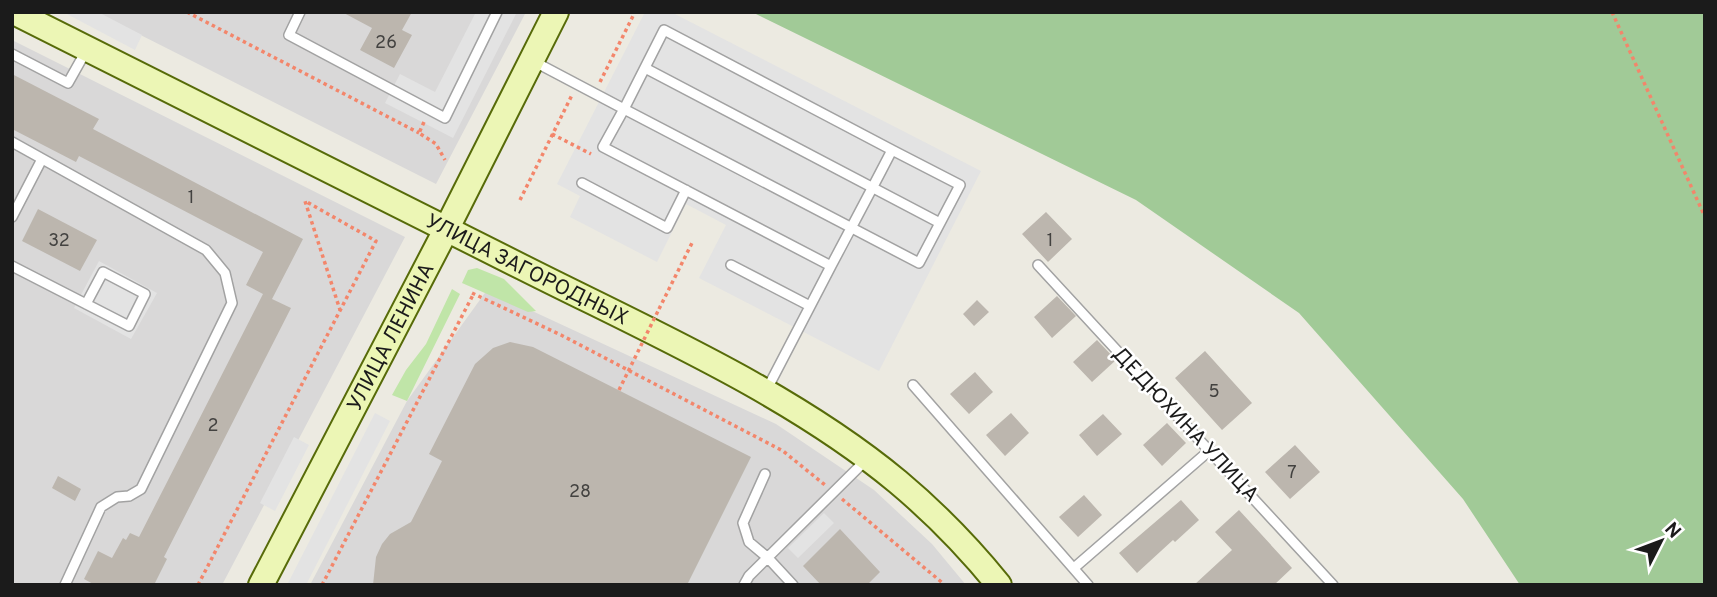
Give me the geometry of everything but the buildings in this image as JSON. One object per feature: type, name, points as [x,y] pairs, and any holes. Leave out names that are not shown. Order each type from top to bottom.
[{"type":"main road","name":"УЛИЦА ЗАГОРОДНЫХ","points":[[14,12],[447,228],[712,363],[765,393],[868,458],[928,509],[999,585]]},
{"type":"main road","name":"УЛИЦА ЛЕНИНА","points":[[261,585],[447,228],[532,60],[551,16]]},
{"type":"lane","points":[[300,12],[289,35],[445,118],[497,12]]},
{"type":"lane","points":[[532,60],[624,108],[851,228],[919,263],[960,185],[664,30],[645,68],[624,108],[603,147],[831,267]]},
{"type":"lane","points":[[12,54],[68,83],[87,49]]},
{"type":"lane","points":[[645,68],[940,223]]},
{"type":"lane","points":[[12,142],[206,250],[225,273],[232,303],[141,489],[129,496],[117,497],[101,508],[65,585]]},
{"type":"lane","points":[[765,393],[892,150]]},
{"type":"lane","points":[[12,217],[42,159]]},
{"type":"lane","points":[[582,183],[667,228],[687,190]]},
{"type":"lane","points":[[731,265],[810,306]]},
{"type":"lane","name":"ДЕДЮХИНА УЛИЦА","points":[[1038,265],[1333,585]]},
{"type":"lane","points":[[12,266],[86,304],[129,326],[145,294],[103,272],[86,304]]},
{"type":"lane","points":[[913,385],[1088,585]]},
{"type":"lane","points":[[1074,568],[1210,450]]},
{"type":"lane","points":[[737,585],[746,580],[868,458]]},
{"type":"lane","points":[[765,474],[743,523],[749,542],[793,585]]},
{"type":"path","points":[[187,12],[419,133],[436,144],[445,160]]},
{"type":"path","points":[[594,93],[635,12]]},
{"type":"path","points":[[1612,12],[1705,217]]},
{"type":"path","points":[[520,200],[577,84]]},
{"type":"path","points":[[419,133],[430,110]]},
{"type":"path","points":[[198,585],[376,241],[305,201],[340,310]]},
{"type":"path","points":[[619,390],[693,241]]},
{"type":"path","points":[[321,585],[473,293],[561,335],[783,451],[945,585]]},
{"type":"shaded area","points":[[63,12],[98,12],[142,35],[135,50]]},
{"type":"shaded area","points":[[95,12],[526,12],[436,184]]},
{"type":"shaded area","points":[[476,12],[517,12],[453,138],[385,103],[400,74],[435,92]]},
{"type":"shaded area","points":[[645,12],[671,12],[981,171],[879,371],[699,278],[726,225],[686,204],[657,262],[570,217],[580,196],[557,184]]},
{"type":"shaded area","points":[[12,40],[405,237],[222,585],[12,585]]},
{"type":"shaded area","points":[[99,261],[157,293],[131,339],[74,308]]},
{"type":"shaded area","points":[[487,290],[776,424],[874,490],[932,544],[966,585],[310,585],[407,401]]},
{"type":"shaded area","points":[[375,413],[390,421],[306,585],[287,585]]},
{"type":"shaded area","points":[[294,437],[309,445],[275,511],[260,503]]},
{"type":"shaded area","points":[[824,513],[834,523],[798,558],[788,548]]},
{"type":"green space","points":[[752,12],[1705,12],[1705,585],[1520,585],[1463,499],[1299,313],[1136,200]]},
{"type":"green space","points":[[477,268],[504,279],[536,311],[528,312],[462,283],[468,270]]},
{"type":"green space","points":[[452,289],[460,294],[407,401],[392,395],[406,370],[426,344]]}]
